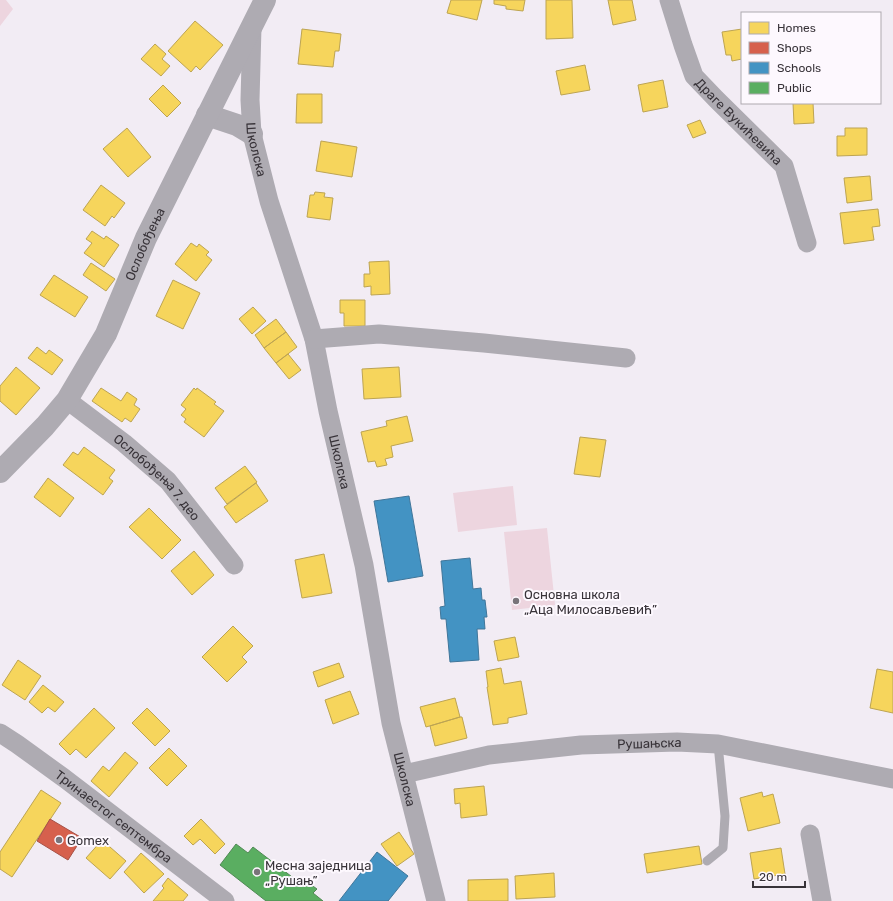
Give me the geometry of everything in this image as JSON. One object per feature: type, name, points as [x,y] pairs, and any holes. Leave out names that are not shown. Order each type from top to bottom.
[{"type":"street","name":"Ослобођења","points":[[0,472],[45,426],[67,400],[106,334],[146,238],[265,0]]},
{"type":"street","name":"Драге Вукићевића","points":[[669,0],[694,76],[716,100],[784,166],[807,243]]},
{"type":"street","name":"Школска","points":[[252,25],[250,100],[252,134],[269,201],[314,339],[328,411],[364,565],[391,723],[436,901]]},
{"type":"street","points":[[207,115],[237,125],[252,134]]},
{"type":"street","points":[[314,339],[379,334],[626,358]]},
{"type":"street","name":"Ослобођења 7. део","points":[[67,400],[124,443],[168,481],[234,565]]},
{"type":"street","name":"Тринаестог септембра","points":[[0,733],[64,778],[225,901]]},
{"type":"street","name":"Рушањска","points":[[404,774],[489,756],[581,745],[677,742],[718,744],[893,779]]},
{"type":"street","points":[[810,834],[822,901]]},
{"type":"lane","points":[[707,862],[723,848],[725,816],[718,744]]},
{"type":"shaded area","points":[[0,0],[6,0],[13,9],[0,26]]},
{"type":"shaded area","points":[[513,486],[517,525],[458,532],[453,493]]},
{"type":"shaded area","points":[[547,528],[555,605],[512,610],[504,532]]},
{"type":"building: Homes","points":[[451,0],[482,0],[477,20],[447,13]]},
{"type":"building: Homes","points":[[494,0],[525,0],[523,11],[506,9],[506,6],[494,4]]},
{"type":"building: Homes","points":[[546,0],[572,0],[573,38],[546,39]]},
{"type":"building: Homes","points":[[608,0],[632,0],[636,20],[613,25]]},
{"type":"building: Homes","points":[[195,21],[223,45],[200,70],[196,66],[191,72],[168,51]]},
{"type":"building: Homes","points":[[302,29],[341,34],[339,51],[335,51],[333,67],[298,64]]},
{"type":"building: Homes","points":[[741,29],[741,59],[732,61],[731,55],[726,55],[722,32]]},
{"type":"building: Homes","points":[[155,44],[166,54],[162,59],[170,66],[161,76],[141,59]]},
{"type":"building: Homes","points":[[585,65],[590,90],[561,95],[556,71]]},
{"type":"building: Homes","points":[[663,80],[668,107],[643,112],[638,85]]},
{"type":"building: Homes","points":[[163,85],[181,103],[167,117],[149,99]]},
{"type":"building: Homes","points":[[297,94],[322,94],[322,123],[296,123]]},
{"type":"building: Homes","points":[[793,104],[813,104],[814,123],[794,124]]},
{"type":"building: Homes","points":[[700,120],[706,133],[693,138],[687,125]]},
{"type":"building: Homes","points":[[127,128],[151,157],[128,177],[103,149]]},
{"type":"building: Homes","points":[[845,128],[867,128],[867,155],[837,156],[837,136],[845,136]]},
{"type":"building: Homes","points":[[321,141],[357,147],[352,177],[316,171]]},
{"type":"building: Homes","points":[[870,176],[872,200],[847,203],[844,178]]},
{"type":"building: Homes","points":[[101,185],[125,203],[114,218],[112,216],[105,226],[83,210]]},
{"type":"building: Homes","points":[[315,192],[325,193],[324,197],[333,198],[330,220],[307,217],[310,195],[314,195]]},
{"type":"building: Homes","points":[[878,209],[880,226],[872,227],[874,240],[844,244],[840,213]]},
{"type":"building: Homes","points":[[92,231],[104,239],[106,236],[119,245],[104,267],[84,253],[92,243],[86,239]]},
{"type":"building: Homes","points":[[191,243],[197,247],[199,244],[209,252],[206,255],[212,260],[196,281],[175,264]]},
{"type":"building: Homes","points":[[389,261],[390,294],[371,295],[371,286],[364,287],[364,274],[370,274],[369,262]]},
{"type":"building: Homes","points":[[91,263],[115,279],[106,291],[83,275]]},
{"type":"building: Homes","points":[[54,275],[88,297],[75,317],[40,295]]},
{"type":"building: Homes","points":[[173,280],[200,293],[183,329],[156,316]]},
{"type":"building: Homes","points":[[340,300],[365,300],[365,326],[344,326],[344,313],[340,313]]},
{"type":"building: Homes","points":[[253,307],[266,321],[252,334],[239,319]]},
{"type":"building: Homes","points":[[276,319],[286,332],[264,348],[255,335]]},
{"type":"building: Homes","points":[[286,332],[297,347],[276,363],[264,348]]},
{"type":"building: Homes","points":[[37,347],[46,354],[49,350],[63,360],[52,375],[28,358]]},
{"type":"building: Homes","points":[[288,354],[301,370],[289,379],[276,363]]},
{"type":"building: Homes","points":[[16,367],[40,388],[16,415],[0,401],[0,386]]},
{"type":"building: Homes","points":[[399,367],[401,397],[364,399],[362,369]]},
{"type":"building: Homes","points":[[101,388],[121,401],[127,392],[137,399],[134,405],[140,409],[131,422],[125,418],[122,422],[92,401]]},
{"type":"building: Homes","points":[[194,388],[196,390],[197,388],[216,402],[214,404],[224,411],[204,437],[184,422],[186,419],[181,415],[186,409],[181,405]]},
{"type":"building: Homes","points":[[407,416],[413,441],[391,446],[393,457],[385,459],[387,465],[377,467],[375,461],[368,462],[361,432],[387,426],[386,421]]},
{"type":"building: Homes","points":[[580,437],[606,440],[600,477],[574,474]]},
{"type":"building: Homes","points":[[84,447],[115,470],[109,478],[113,481],[103,495],[63,465],[73,452],[78,455]]},
{"type":"building: Homes","points":[[245,466],[257,482],[227,504],[215,488]]},
{"type":"building: Homes","points":[[48,478],[74,498],[60,517],[34,497]]},
{"type":"building: Homes","points":[[256,483],[268,501],[236,523],[224,507]]},
{"type":"building: Homes","points":[[149,508],[181,540],[162,559],[129,527]]},
{"type":"building: Homes","points":[[194,551],[214,575],[192,595],[171,571]]},
{"type":"building: Homes","points":[[324,554],[332,593],[302,598],[295,560]]},
{"type":"building: Homes","points":[[233,626],[253,646],[242,657],[247,662],[227,682],[202,657]]},
{"type":"building: Homes","points":[[515,637],[519,657],[498,661],[494,641]]},
{"type":"building: Homes","points":[[18,660],[41,676],[25,700],[2,685]]},
{"type":"building: Homes","points":[[339,663],[344,677],[318,687],[313,672]]},
{"type":"building: Homes","points":[[501,668],[504,684],[521,681],[527,714],[508,718],[508,723],[493,725],[486,671]]},
{"type":"building: Homes","points":[[877,669],[893,672],[893,713],[870,708]]},
{"type":"building: Homes","points":[[43,685],[64,702],[55,712],[48,707],[42,713],[29,702]]},
{"type":"building: Homes","points":[[350,691],[359,714],[333,724],[325,700]]},
{"type":"building: Homes","points":[[455,698],[460,717],[426,727],[420,707]]},
{"type":"building: Homes","points":[[94,708],[115,728],[86,758],[76,749],[70,755],[59,744]]},
{"type":"building: Homes","points":[[147,708],[170,731],[155,746],[132,723]]},
{"type":"building: Homes","points":[[462,717],[467,738],[435,746],[430,726]]},
{"type":"building: Homes","points":[[169,748],[187,766],[167,786],[149,768]]},
{"type":"building: Homes","points":[[125,752],[138,763],[109,797],[91,781],[103,766],[109,771]]},
{"type":"building: Homes","points":[[484,786],[487,815],[461,818],[460,803],[455,804],[454,789]]},
{"type":"building: Homes","points":[[41,790],[61,803],[12,877],[0,869],[0,852]]},
{"type":"building: Homes","points":[[762,792],[763,797],[773,794],[780,823],[748,831],[740,798]]},
{"type":"building: Homes","points":[[201,819],[225,844],[215,854],[200,839],[193,845],[184,836]]},
{"type":"building: Homes","points":[[399,832],[414,854],[397,866],[381,844]]},
{"type":"building: Homes","points":[[102,840],[126,861],[110,879],[86,858]]},
{"type":"building: Homes","points":[[699,846],[702,864],[647,873],[644,854]]},
{"type":"building: Homes","points":[[781,848],[785,874],[754,879],[750,853]]},
{"type":"building: Homes","points":[[141,853],[164,874],[144,893],[124,872]]},
{"type":"building: Homes","points":[[554,873],[555,897],[516,899],[515,876]]},
{"type":"building: Homes","points":[[168,878],[188,895],[183,901],[153,901],[164,888],[162,886]]},
{"type":"building: Homes","points":[[508,879],[508,901],[468,901],[468,880]]},
{"type":"building: Shops","name":"Gomex","points":[[50,819],[82,838],[68,860],[37,841]]},
{"type":"building: Schools","points":[[409,496],[423,576],[388,582],[374,501]]},
{"type":"building: Schools","points":[[470,558],[473,589],[481,588],[482,600],[485,600],[487,617],[484,617],[485,629],[477,629],[479,660],[450,662],[446,619],[441,619],[440,607],[445,606],[441,561]]},
{"type":"building: Schools","points":[[377,852],[408,876],[388,901],[339,901]]},
{"type":"building: Public","name":"Месна заједница „Рушањ”","points":[[236,844],[248,853],[253,847],[300,883],[303,879],[317,889],[313,893],[323,901],[266,901],[220,865]]},
{"type":"place","name":"Основна школа „Аца Милосављевић”","points":[[516,601]]},
{"type":"place","name":"Gomex","points":[[59,840]]},
{"type":"place","name":"Месна заједница „Рушањ”","points":[[257,872]]}]
